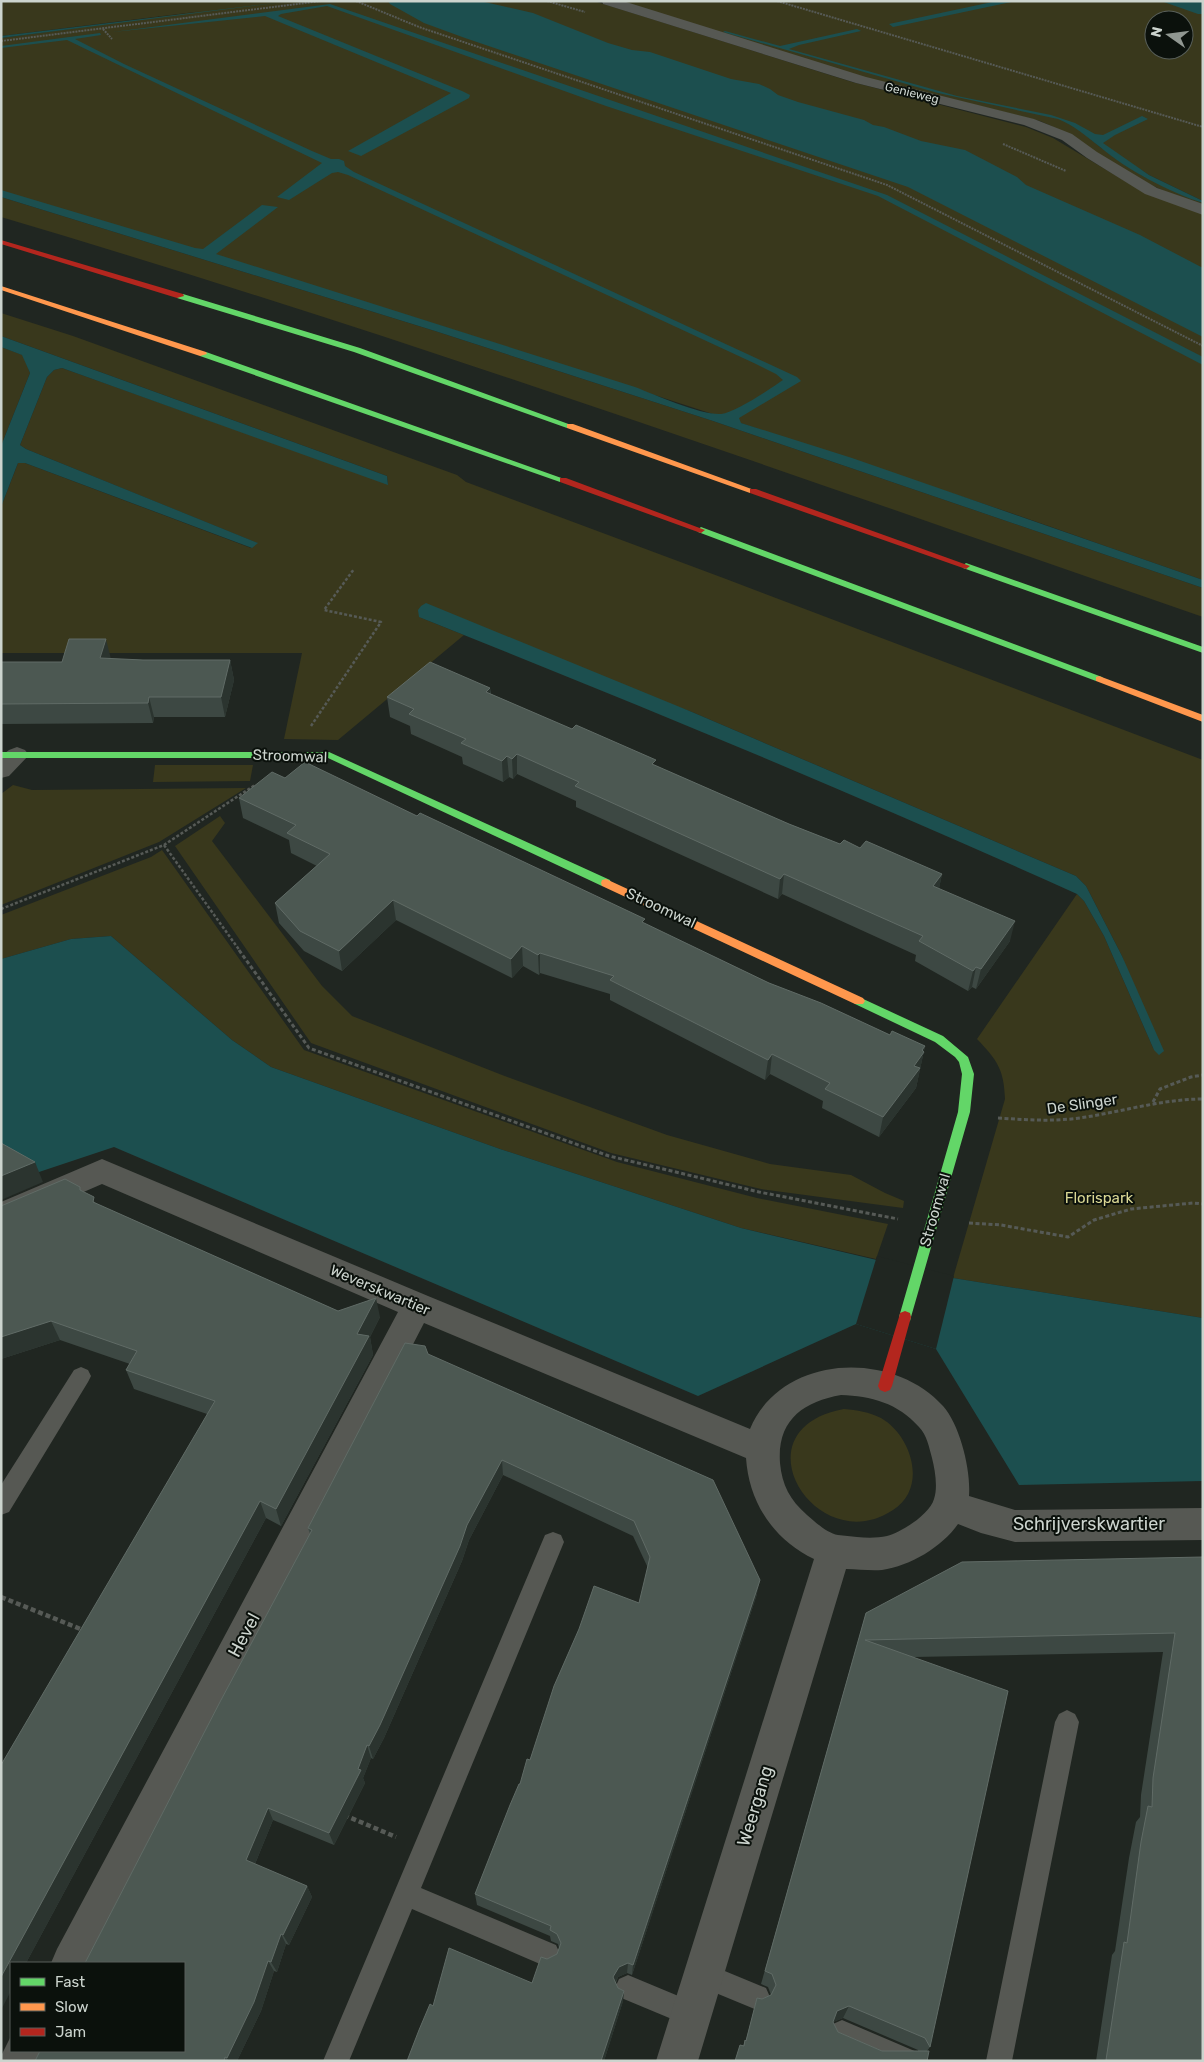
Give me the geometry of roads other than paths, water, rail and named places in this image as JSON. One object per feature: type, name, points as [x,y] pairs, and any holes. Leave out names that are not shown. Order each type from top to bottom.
[{"type":"main road","points":[[1,242],[357,350],[1203,650]]},
{"type":"main road","points":[[1,288],[299,386],[983,634],[1203,719]]},
{"type":"main road","name":"Stroomwal","points":[[7,760],[329,755],[707,929],[939,1039],[961,1055],[967,1069],[968,1084],[964,1112],[885,1386]]},
{"type":"street","name":"Genieweg","points":[[608,1],[861,80],[1029,122],[1068,137],[1092,155],[1151,191],[1203,210]]},
{"type":"street","name":"Weverskwartier","points":[[1,1216],[102,1171],[418,1306],[761,1449]]},
{"type":"street","name":"Hevel","points":[[72,1962],[418,1306]]},
{"type":"street","points":[[841,1381],[855,1381],[885,1386],[913,1400],[931,1416],[943,1438],[952,1470],[950,1504],[935,1525],[912,1543],[888,1553],[860,1554],[834,1551],[803,1534],[777,1509],[764,1478],[761,1449],[769,1424],[784,1406],[802,1392],[822,1384],[841,1381]]},
{"type":"street","name":"Schrijverskwartier","points":[[950,1504],[981,1517],[1015,1526],[1203,1524]]},
{"type":"street","name":"Weergang","points":[[677,2061],[834,1551]]},
{"type":"lane","points":[[1,1505],[81,1376]]},
{"type":"lane","points":[[336,2061],[554,1542]]},
{"type":"lane","points":[[999,2061],[1067,1722]]},
{"type":"lane","points":[[406,1894],[548,1954]]},
{"type":"lane","points":[[703,1975],[757,1997]]},
{"type":"lane","points":[[628,1988],[692,2014]]},
{"type":"lane","points":[[842,2033],[908,2061]]},
{"type":"water","points":[[388,1],[480,1],[533,13],[608,43],[632,50],[650,52],[731,79],[759,84],[778,95],[798,102],[864,120],[873,125],[884,127],[921,141],[965,150],[1017,177],[1026,185],[1140,235],[1203,268],[1203,337],[908,187],[465,38],[424,23],[390,4]]},
{"type":"water","points":[[997,1],[1016,1],[893,27],[889,24]]},
{"type":"water","points":[[1161,1],[1203,1],[1203,14],[1194,13],[1194,10],[1187,10]]},
{"type":"water","points":[[283,2],[1,38],[1,36]]},
{"type":"water","points":[[330,4],[887,195],[1203,357],[1203,365],[878,196],[606,106],[327,6],[278,16],[462,91],[470,95],[469,98],[361,156],[348,151],[451,93],[265,16],[113,32]]},
{"type":"water","points":[[857,29],[861,31],[789,49],[957,96],[1051,115],[1075,123],[1095,134],[1103,135],[1142,116],[1148,119],[1103,143],[1149,175],[1203,201],[1203,203],[1163,187],[1135,172],[1075,128],[1058,119],[938,93],[723,32],[780,46]]},
{"type":"water","points":[[100,33],[101,35],[75,39],[124,64],[312,151],[331,159],[344,161],[345,166],[354,172],[797,377],[801,381],[739,418],[741,423],[852,458],[1203,580],[1203,588],[713,421],[435,331],[1,197],[1,190],[203,249],[262,205],[278,207],[216,254],[635,387],[678,404],[702,411],[721,414],[735,409],[753,400],[783,380],[776,374],[756,364],[348,175],[338,172],[332,173],[289,200],[277,197],[322,163],[67,40],[1,48],[1,46]]},
{"type":"water","points":[[1,336],[387,476],[388,485],[62,368],[54,370],[47,377],[20,445],[258,543],[252,548],[25,463],[18,463],[1,507],[1,446],[30,373],[22,355],[1,347]]},
{"type":"water","points":[[426,603],[692,712],[1076,876],[1086,886],[1122,956],[1164,1051],[1159,1055],[1154,1050],[1104,936],[1084,901],[1077,894],[750,752],[419,617],[418,610]]},
{"type":"water","points":[[111,936],[232,1040],[271,1067],[500,1149],[741,1228],[953,1278],[1203,1318],[1203,1481],[1019,1485],[936,1349],[856,1324],[698,1396],[114,1147],[30,1175],[1,1159],[1,959],[71,939]]},
{"type":"park label","name":"Florispark","points":[[1099,1198]]}]
